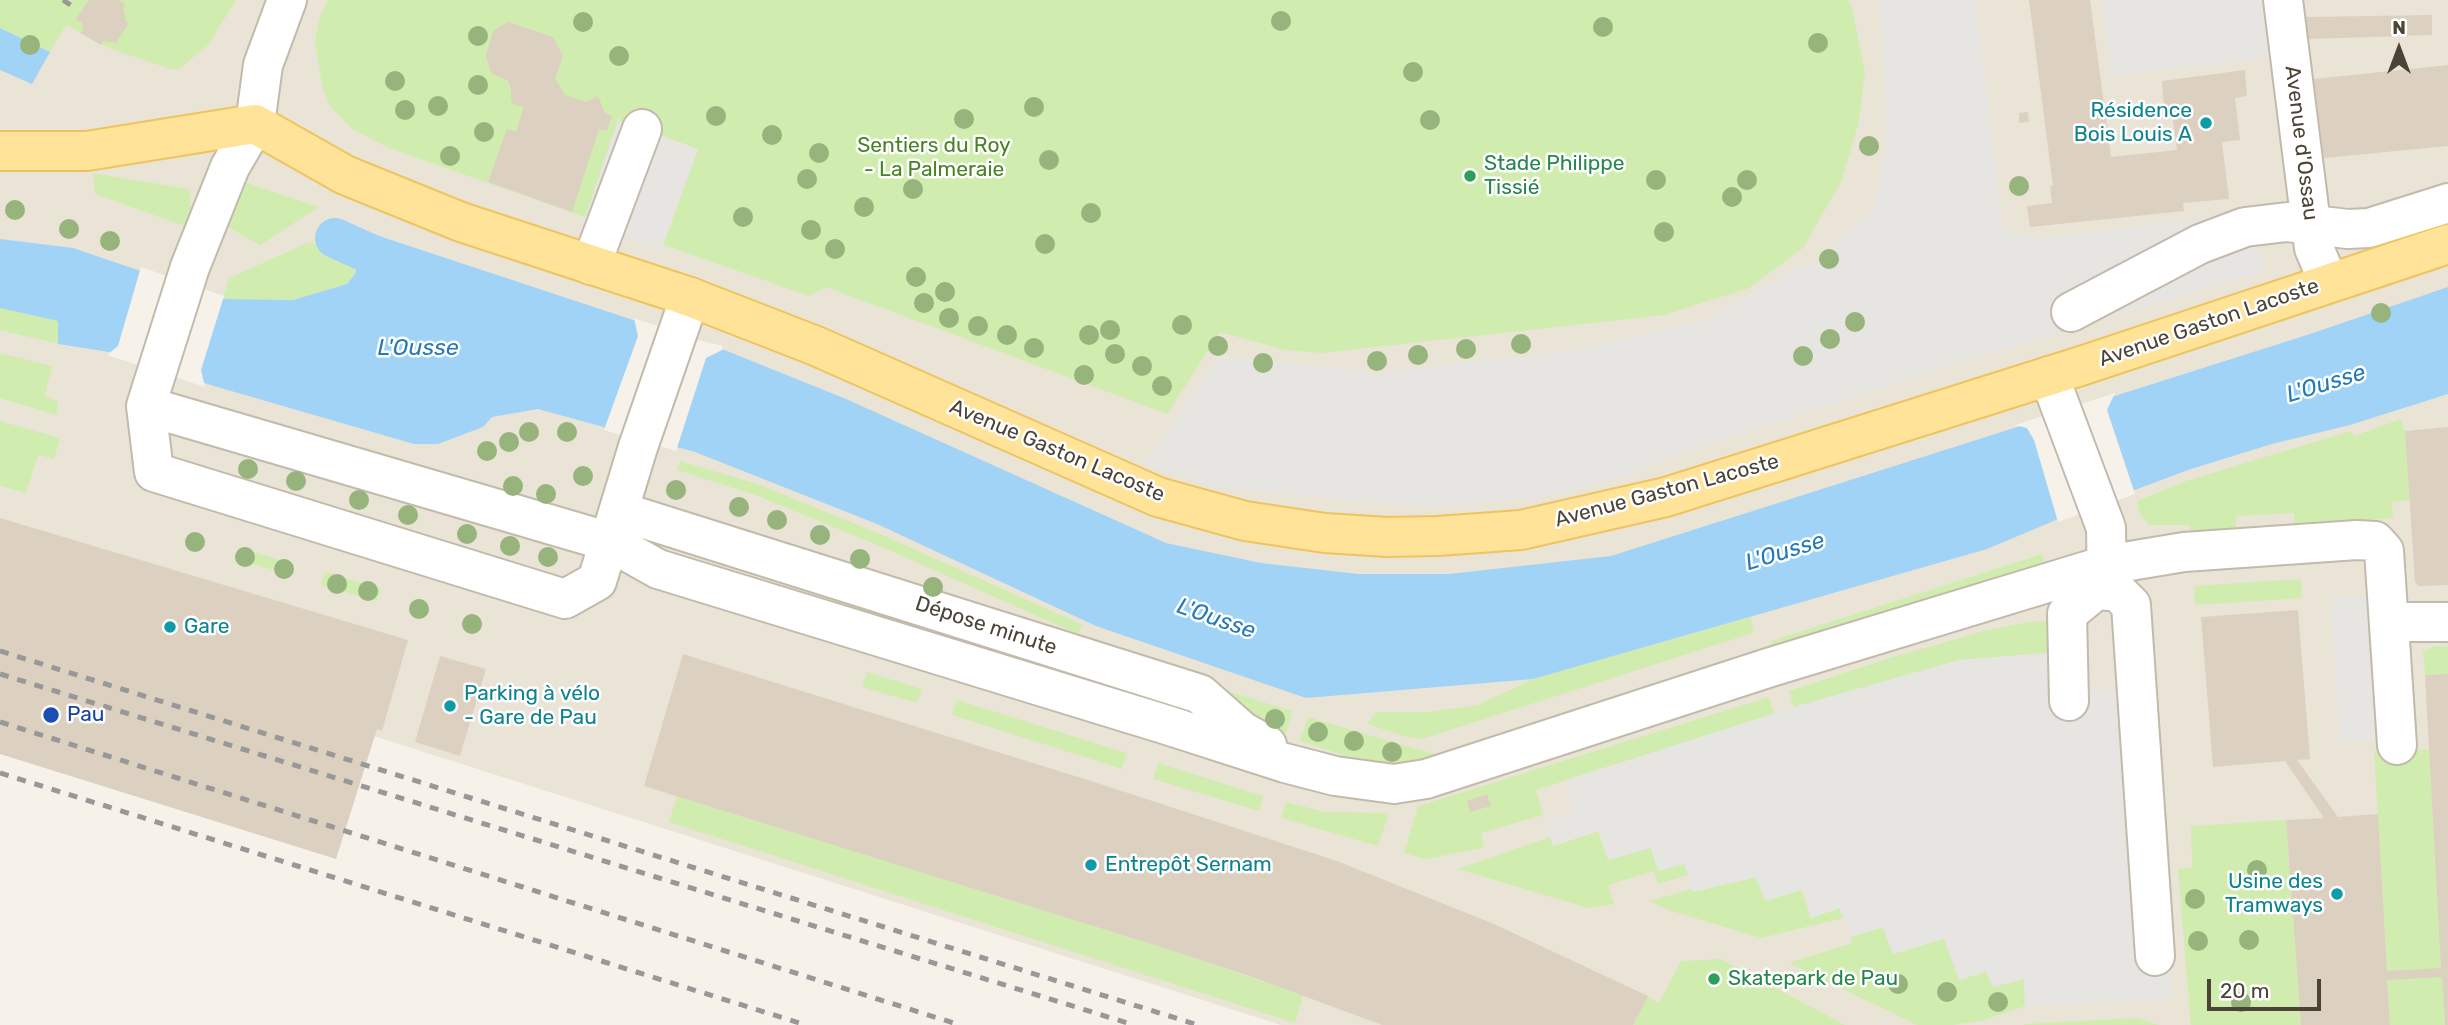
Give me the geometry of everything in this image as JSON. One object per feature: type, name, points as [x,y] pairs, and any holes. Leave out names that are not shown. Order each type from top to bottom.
[{"type":"main road","points":[[0,151],[87,151],[255,124]]},
{"type":"main road","name":"Avenue Gaston Lacoste","points":[[255,124],[345,175],[461,222],[690,298],[816,345],[1157,497],[1245,521],[1325,533],[1387,537],[1521,530],[1666,497],[2053,386],[2329,283],[2448,244]]},
{"type":"street","points":[[287,0],[263,65],[255,124],[230,167],[190,267],[151,389],[154,472],[565,599],[597,581],[638,447],[690,298]]},
{"type":"street","name":"Avenue d'Ossau","points":[[2283,0],[2314,247],[2329,283]]},
{"type":"street","points":[[591,265],[642,129]]},
{"type":"street","points":[[2071,312],[2200,244],[2245,227],[2287,222],[2348,229],[2370,228],[2448,203]]},
{"type":"street","points":[[2053,386],[2106,528],[2106,573],[2091,700]]},
{"type":"street","points":[[151,389],[615,526],[658,569],[1167,725],[1284,764],[1335,776],[1394,784],[1426,779],[1785,663],[2184,552],[2375,541],[2384,551],[2397,745]]},
{"type":"street","points":[[2106,573],[2131,605],[2155,956]]},
{"type":"street","points":[[2389,622],[2448,622]]},
{"type":"shaded area","points":[[0,0],[2448,0],[2448,1025],[1281,1025],[0,617]]},
{"type":"shaded area","points":[[1879,0],[1975,0],[2003,230],[2036,239],[2248,213],[2265,271],[1993,352],[1681,453],[1626,475],[1544,497],[1426,507],[1213,487],[1145,464],[1220,356],[1376,373],[1570,351],[1704,321],[1794,270],[1813,264],[1875,208],[1887,137]]},
{"type":"shaded area","points":[[2102,0],[2272,0],[2281,56],[2112,76]]},
{"type":"shaded area","points":[[618,120],[698,149],[661,251],[583,223]]},
{"type":"shaded area","points":[[2387,595],[2396,738],[2340,741],[2331,598]]},
{"type":"shaded area","name":"Usine des Tramways","points":[[2047,653],[2049,691],[2151,689],[2172,999],[2025,1006],[2024,979],[1993,987],[1986,972],[1959,980],[1944,939],[1893,954],[1883,927],[1850,937],[1840,908],[1811,918],[1802,890],[1765,901],[1756,877],[1693,892],[1685,864],[1658,871],[1651,848],[1608,860],[1598,831],[1553,846],[1545,822],[1574,811],[1566,780],[1794,707],[1959,660]]},
{"type":"green space","points":[[0,0],[236,0],[208,45],[179,69],[170,69],[111,49],[66,25],[50,52],[0,28]]},
{"type":"green space","name":"Sentiers du Roy - La Palmeraie","points":[[328,0],[1848,0],[1865,72],[1859,121],[1842,180],[1803,248],[1749,288],[1664,315],[1321,353],[1285,350],[1220,332],[1167,414],[826,287],[809,296],[389,148],[352,129],[331,107],[323,89],[315,43],[319,20]]},
{"type":"green space","points":[[93,173],[189,189],[193,229],[95,194]]},
{"type":"green space","points":[[235,179],[319,207],[260,245],[221,223]]},
{"type":"green space","points":[[309,242],[359,260],[355,274],[347,284],[293,300],[223,299],[229,278]]},
{"type":"green space","points":[[0,308],[58,321],[58,344],[0,330]]},
{"type":"green space","points":[[0,353],[52,366],[45,396],[58,401],[56,415],[0,398]]},
{"type":"green space","points":[[2401,419],[2405,431],[2410,500],[2392,502],[2393,518],[2295,526],[2294,513],[2236,516],[2236,529],[2191,533],[2189,525],[2149,525],[2140,514],[2137,501],[2186,481],[2351,431],[2354,436]]},
{"type":"green space","points":[[0,421],[60,438],[54,459],[38,455],[26,493],[0,486]]},
{"type":"green space","points":[[680,461],[758,484],[887,537],[1083,625],[1078,634],[882,547],[755,495],[677,470]]},
{"type":"green space","points":[[238,547],[294,564],[291,575],[235,559]]},
{"type":"green space","points":[[2042,554],[2047,571],[1776,658],[1771,641]]},
{"type":"green space","points":[[325,572],[381,589],[377,601],[321,585]]},
{"type":"green space","points":[[2301,579],[2302,598],[2195,605],[2194,586]]},
{"type":"green space","points":[[1751,617],[1753,633],[1422,739],[1406,737],[1367,724],[1376,712],[1427,712],[1478,705],[1533,679]]},
{"type":"green space","points":[[2050,621],[2056,678],[2047,679],[2046,653],[1959,660],[1794,707],[1789,691],[1984,631],[2028,622]]},
{"type":"green space","points":[[2435,646],[2448,647],[2448,674],[2425,675],[2423,652]]},
{"type":"green space","points":[[867,672],[922,689],[917,703],[862,687]]},
{"type":"green space","points":[[1218,688],[1292,711],[1285,737],[1265,729]]},
{"type":"green space","points":[[1769,697],[1774,714],[1536,790],[1543,815],[1481,833],[1484,848],[1425,859],[1404,853],[1418,806]]},
{"type":"green space","points":[[957,700],[1127,753],[1122,769],[952,715]]},
{"type":"green space","points":[[1308,717],[1448,758],[1409,765],[1364,762],[1300,741]]},
{"type":"green space","points":[[2429,749],[2445,1025],[2390,1025],[2374,751]]},
{"type":"green space","points":[[1158,763],[1263,796],[1259,811],[1153,779]]},
{"type":"green space","points":[[677,796],[1167,949],[1303,995],[1295,1023],[669,822]]},
{"type":"green space","points":[[1286,802],[1326,812],[1389,813],[1378,846],[1281,818]]},
{"type":"green space","points":[[2286,820],[2301,1025],[2191,1025],[2178,869],[2192,868],[2191,826]]},
{"type":"green space","points":[[1599,831],[1651,848],[1684,864],[1688,875],[1658,884],[1654,871],[1608,885],[1614,904],[1588,908],[1458,869],[1550,837],[1553,846]]},
{"type":"green space","points":[[1757,877],[1802,890],[1840,908],[1843,918],[1761,938],[1668,910],[1649,901],[1692,889],[1693,892]]},
{"type":"green space","points":[[1883,927],[1893,954],[1944,939],[1986,971],[2024,979],[2025,1006],[1985,1020],[1953,1025],[1917,1025],[1789,963],[1852,943],[1850,937]]},
{"type":"green space","name":"Skatepark de Pau","points":[[1721,959],[1845,1025],[1633,1025],[1648,996],[1659,1003],[1681,961]]},
{"type":"green space","points":[[2138,1018],[2159,1025],[2024,1025],[2024,1024]]},
{"type":"water","points":[[0,28],[50,52],[32,84],[0,70]]},
{"type":"water","name":"L'Ousse","points":[[367,232],[727,351],[846,399],[1166,543],[1261,563],[1358,574],[1449,574],[1611,556],[2310,334],[2448,287],[2448,394],[2350,425],[2272,444],[2188,470],[1987,549],[1533,679],[1306,698],[1096,626],[877,524],[695,452],[538,409],[492,417],[483,427],[438,444],[414,444],[214,386],[109,352],[58,344],[58,321],[0,308],[0,239],[73,248],[223,299],[293,300],[347,284],[355,274]]},
{"type":"pier","points":[[141,267],[224,296],[201,370],[205,387],[107,355],[118,346]]},
{"type":"pier","points":[[634,318],[677,335],[723,346],[722,350],[706,358],[676,451],[604,430],[638,336]]},
{"type":"pier","points":[[2115,393],[2107,410],[2135,494],[2058,522],[2034,440],[2027,428],[2015,425]]},
{"type":"building","points":[[89,0],[118,0],[125,4],[123,9],[129,23],[116,43],[103,41],[101,45],[80,33],[83,24],[76,19]]},
{"type":"building","name":"Résidence Bois Louis A","points":[[2029,0],[2090,0],[2111,157],[2177,150],[2171,106],[2164,107],[2162,81],[2245,70],[2247,96],[2235,98],[2240,140],[2222,142],[2229,199],[2183,203],[2184,211],[2030,227],[2027,206],[2052,203],[2050,186],[2053,186]]},
{"type":"building","points":[[2432,15],[2432,35],[2308,39],[2305,17]]},
{"type":"building","points":[[508,22],[553,37],[563,56],[555,78],[565,95],[586,102],[598,96],[605,113],[612,116],[607,131],[599,129],[572,212],[488,182],[507,129],[516,132],[523,109],[523,106],[514,105],[511,101],[508,81],[491,73],[486,56],[493,31]]},
{"type":"building","points":[[2448,65],[2448,146],[2324,158],[2314,79]]},
{"type":"building","points":[[2028,112],[2029,122],[2019,123],[2019,113]]},
{"type":"building","points":[[2448,427],[2448,585],[2419,586],[2415,582],[2405,431]]},
{"type":"building","points":[[0,518],[408,640],[382,731],[377,729],[336,859],[0,754]]},
{"type":"building","name":"Usine des Tramways","points":[[2298,610],[2310,759],[2297,760],[2338,817],[2378,814],[2387,971],[2441,968],[2425,675],[2448,674],[2448,1025],[2445,1025],[2442,977],[2387,980],[2390,1025],[2301,1025],[2286,820],[2324,818],[2285,761],[2213,767],[2201,617]]},
{"type":"building","name":"Entrepôt Sernam","points":[[683,654],[1337,861],[1494,924],[1648,996],[1633,1025],[1382,1025],[1167,949],[644,786]]},
{"type":"building","name":"Parking à vélo - Gare de Pau","points":[[440,656],[486,669],[460,756],[415,742]]},
{"type":"building","points":[[1487,794],[1491,806],[1470,812],[1467,801]]},
{"type":"waterway","points":[[335,238],[412,273]]},
{"type":"railway","points":[[63,0],[72,6]]},
{"type":"railway","points":[[0,651],[1198,1025]]},
{"type":"railway","points":[[0,674],[1134,1025]]},
{"type":"railway","points":[[0,722],[960,1025]]},
{"type":"railway","points":[[0,773],[806,1025]]},
{"type":"place","name":"Résidence Bois Louis A","points":[[2206,123]]},
{"type":"place","name":"Stade Philippe Tissié","points":[[1470,176]]},
{"type":"place","name":"Gare","points":[[170,627]]},
{"type":"place","name":"Parking à vélo - Gare de Pau","points":[[450,706]]},
{"type":"place","name":"Pau","points":[[51,715]]},
{"type":"place","name":"Entrepôt Sernam","points":[[1091,865]]},
{"type":"place","name":"Usine des Tramways","points":[[2337,894]]},
{"type":"place","name":"Skatepark de Pau","points":[[1714,979]]}]
